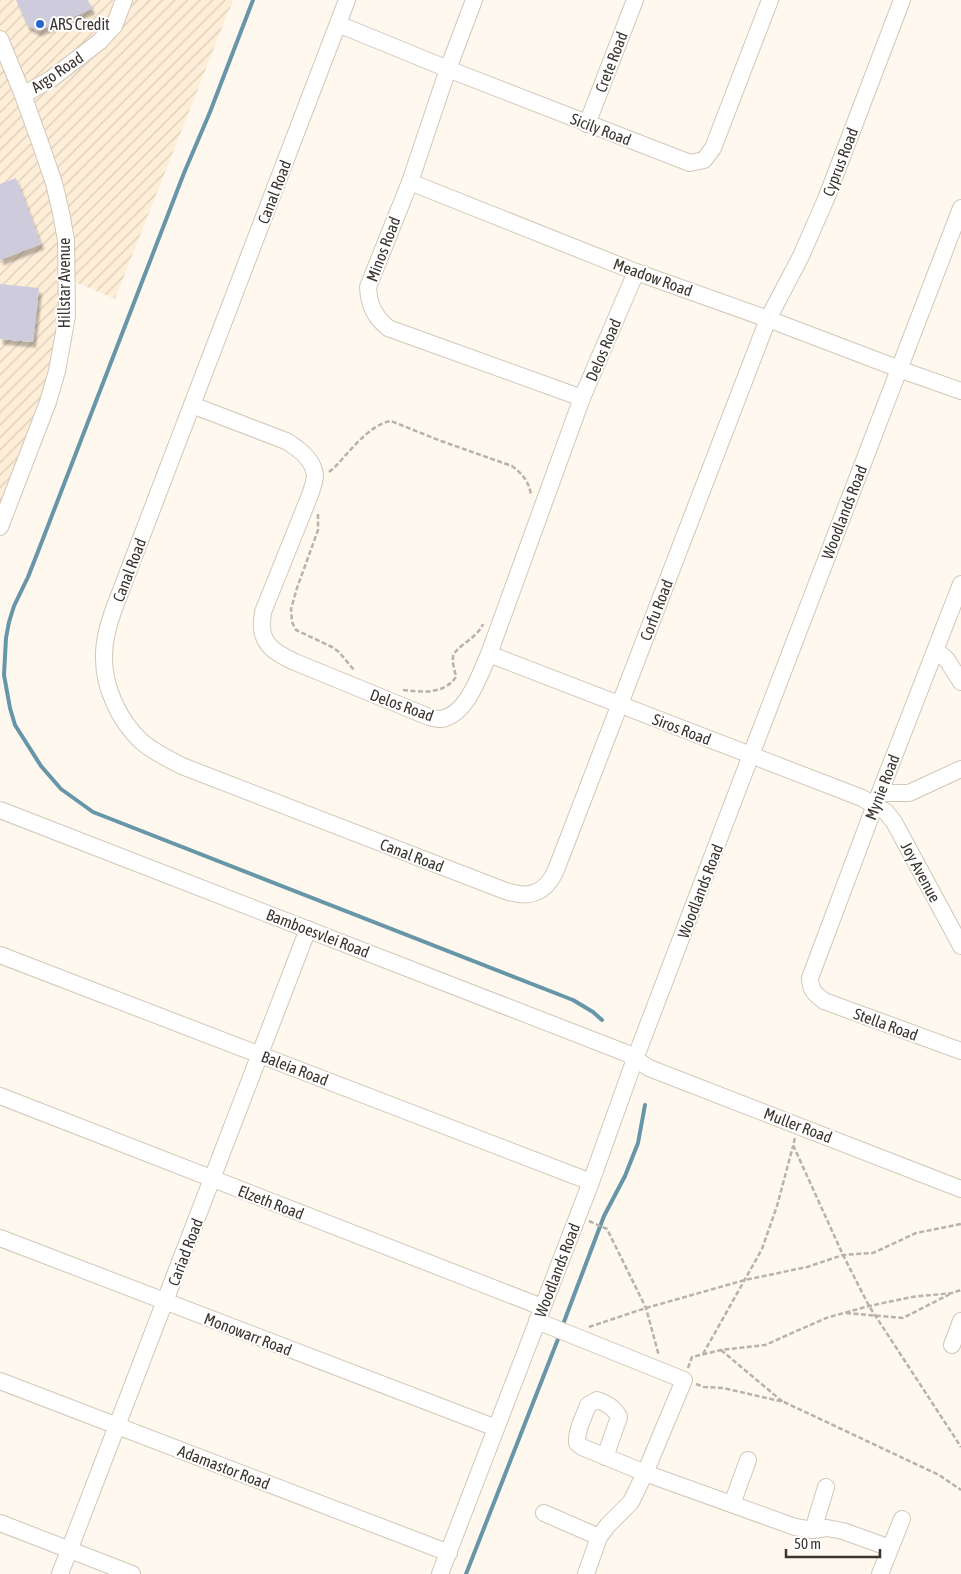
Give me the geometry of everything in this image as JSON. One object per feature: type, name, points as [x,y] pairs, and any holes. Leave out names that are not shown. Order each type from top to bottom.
[{"type":"street","name":"Argo Road","points":[[23,95],[51,79],[99,42],[114,26],[124,0]]},
{"type":"street","name":"Canal Road","points":[[347,0],[115,606],[107,634],[104,656],[106,676],[111,695],[126,723],[142,742],[160,755],[182,766],[516,895],[534,893]]},
{"type":"street","name":"Minos Road","points":[[474,0],[448,69],[410,182],[368,287],[368,300],[380,321],[388,328],[582,398]]},
{"type":"street","name":"Crete Road","points":[[587,124],[635,0]]},
{"type":"street","name":"Sicily Road","points":[[338,24],[587,124],[690,163],[704,160],[713,148],[770,0]]},
{"type":"street","name":"Cyprus Road","points":[[768,318],[801,256],[826,199],[902,0]]},
{"type":"street","name":"Hillstar Avenue","points":[[0,39],[23,95],[54,184],[66,240],[67,316],[59,362],[48,402],[0,527]]},
{"type":"street","name":"Meadow Road","points":[[410,182],[636,272],[768,318],[961,391]]},
{"type":"street","name":"Woodlands Road","points":[[440,1574],[961,208]]},
{"type":"street","name":"Delos Road","points":[[313,468],[315,476],[310,495],[263,612],[262,629],[268,645],[278,654],[295,662],[429,717],[441,719],[451,715],[463,705],[472,692],[489,654],[582,398],[636,272]]},
{"type":"street","name":"Corfu Road","points":[[534,893],[547,885],[556,870],[768,318]]},
{"type":"street","points":[[192,405],[286,441],[298,448],[313,468]]},
{"type":"street","name":"Mynie Road","points":[[812,992],[810,978],[961,584]]},
{"type":"street","points":[[936,650],[947,660],[961,682]]},
{"type":"street","name":"Siros Road","points":[[489,654],[862,798],[877,799]]},
{"type":"street","points":[[877,799],[909,793],[961,768]]},
{"type":"street","name":"Joy Avenue","points":[[877,799],[894,822],[961,946]]},
{"type":"street","name":"Bamboesvlei Road","points":[[0,810],[626,1053],[635,1059]]},
{"type":"street","name":"Cariad Road","points":[[60,1574],[308,929]]},
{"type":"street","name":"Baleia Road","points":[[0,954],[591,1182]]},
{"type":"street","name":"Stella Road","points":[[812,992],[824,1001],[961,1051]]},
{"type":"street","name":"Muller Road","points":[[635,1059],[649,1068],[961,1189]]},
{"type":"street","name":"Elzeth Road","points":[[0,1096],[212,1179],[540,1314],[562,1331],[684,1380]]},
{"type":"street","name":"Monowarr Road","points":[[0,1238],[496,1428]]},
{"type":"street","points":[[952,1345],[961,1320]]},
{"type":"street","points":[[586,1574],[599,1537],[631,1502],[684,1380]]},
{"type":"street","name":"Adamastor Road","points":[[0,1381],[449,1553]]},
{"type":"street","points":[[605,1457],[794,1527],[813,1530],[827,1528],[843,1531],[890,1548]]},
{"type":"street","points":[[732,1504],[748,1460]]},
{"type":"street","points":[[813,1530],[826,1487]]},
{"type":"street","points":[[544,1513],[599,1537]]},
{"type":"street","points":[[880,1574],[902,1519]]},
{"type":"street","points":[[0,1523],[132,1574]]},
{"type":"path","points":[[313,468],[328,472],[369,432],[384,422],[391,421],[440,441],[512,466],[519,471],[528,483],[531,494],[530,502]]},
{"type":"path","points":[[317,508],[318,530],[291,609],[292,622],[296,630],[339,652],[359,675]]},
{"type":"path","points":[[402,690],[425,692],[442,689],[452,682],[456,677],[453,658],[455,651],[476,636],[485,621]]},
{"type":"path","points":[[703,1354],[762,1249],[777,1206],[799,1126]]},
{"type":"path","points":[[794,1145],[843,1255],[869,1306],[961,1447]]},
{"type":"path","points":[[594,1223],[607,1228],[646,1308],[663,1372]]},
{"type":"path","points":[[562,1331],[745,1280],[807,1267],[843,1255],[873,1253],[916,1233],[961,1224]]},
{"type":"path","points":[[844,1313],[903,1318],[961,1290]]},
{"type":"path","points":[[684,1380],[692,1357],[721,1350],[765,1345],[826,1318],[869,1306],[912,1297],[952,1293]]},
{"type":"path","points":[[721,1350],[784,1402]]},
{"type":"path","points":[[704,1387],[723,1388],[784,1402],[939,1475],[961,1490]]},
{"type":"shaded area","points":[[0,0],[233,0],[115,299],[68,279],[68,316],[0,534]]},
{"type":"building","points":[[16,0],[88,0],[92,9],[38,31],[27,25]]},
{"type":"building","points":[[16,178],[41,244],[0,260],[0,184]]},
{"type":"building","points":[[0,284],[39,288],[33,342],[0,339]]},
{"type":"waterway","points":[[253,0],[28,577],[14,606],[6,638],[4,675],[15,725],[41,766],[61,789],[93,812],[573,1000],[602,1020]]},
{"type":"waterway","points":[[562,1327],[604,1216],[625,1176],[638,1143],[645,1105]]},
{"type":"waterway","points":[[466,1574],[560,1334]]},
{"type":"place","name":"ARS Credit","points":[[40,24]]}]
